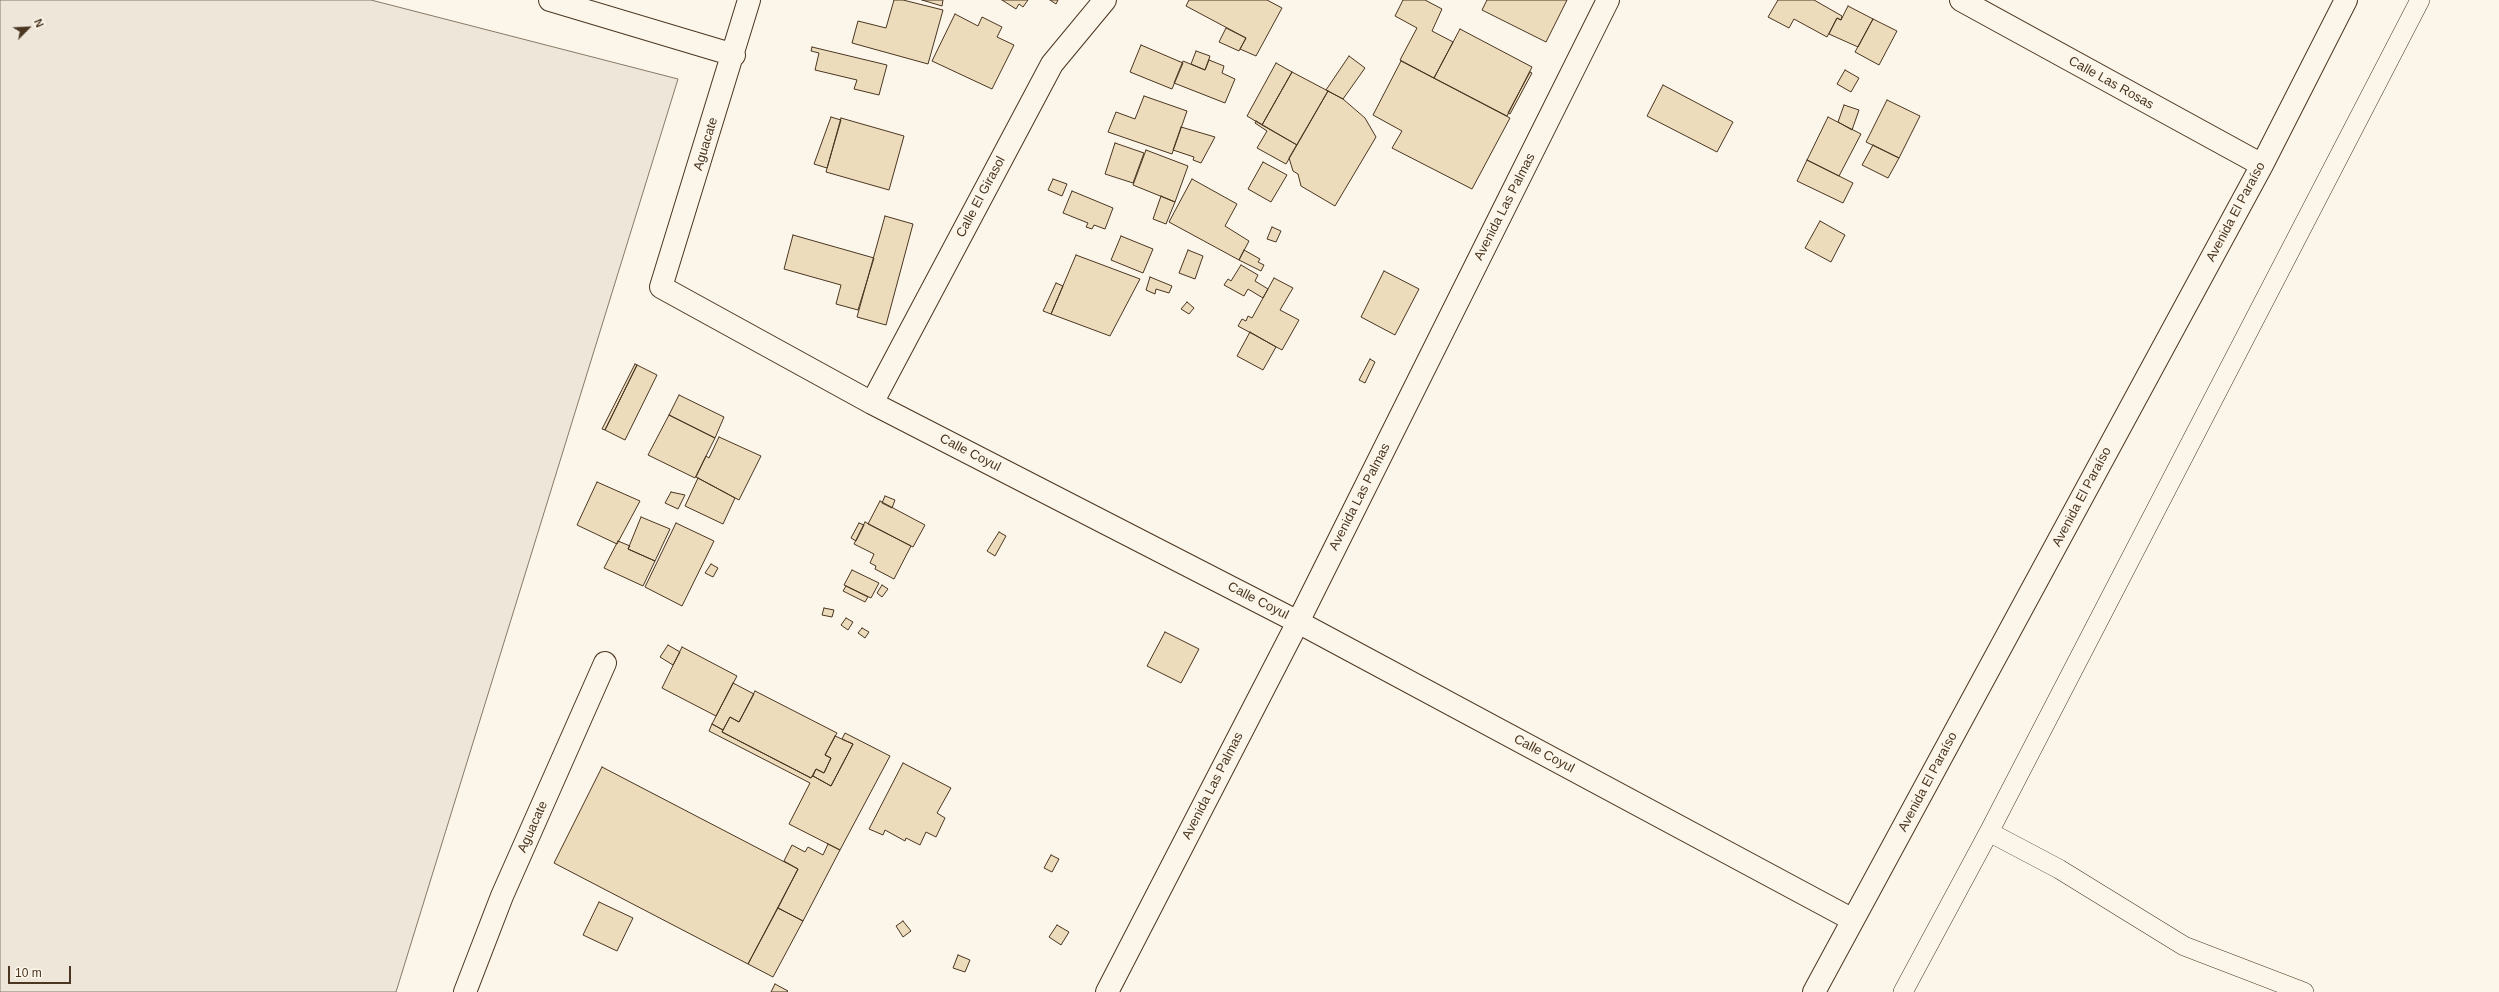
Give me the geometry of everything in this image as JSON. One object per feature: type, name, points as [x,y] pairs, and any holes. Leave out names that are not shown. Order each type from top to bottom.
[{"type":"street","points":[[550,0],[734,55]]},
{"type":"street","name":"Aguacate","points":[[661,287],[734,55],[749,0]]},
{"type":"street","name":"Calle El Girasol","points":[[872,403],[1052,64],[1105,0]]},
{"type":"street","name":"Avenida Las Palmas","points":[[1107,992],[1298,622],[1608,0]]},
{"type":"street","name":"Calle Las Rosas","points":[[1960,0],[2262,165]]},
{"type":"street","name":"Avenida El Paraíso","points":[[1814,992],[2262,165],[2346,0]]},
{"type":"street","name":"Calle Coyul","points":[[661,287],[872,403],[1298,622],[1853,920]]},
{"type":"street","name":"Aguacate","points":[[465,992],[502,896],[605,663]]},
{"type":"lane","points":[[1903,992],[1989,832],[2420,0]]},
{"type":"lane","points":[[1989,832],[2059,869],[2184,946],[2304,992]]},
{"type":"shaded area","points":[[0,0],[371,0],[678,79],[396,992],[0,992]]},
{"type":"building","points":[[894,0],[903,0],[943,10],[928,64],[852,43],[858,21],[886,28]]},
{"type":"building","points":[[922,0],[943,0],[942,6]]},
{"type":"building","points":[[1002,0],[1028,0],[1023,7],[1019,4],[1016,9]]},
{"type":"building","points":[[1050,0],[1058,0],[1056,4]]},
{"type":"building","points":[[1189,0],[1267,0],[1282,8],[1256,56],[1240,49],[1246,38],[1186,6]]},
{"type":"building","points":[[1403,0],[1425,0],[1442,9],[1432,31],[1453,42],[1434,78],[1400,60],[1417,28],[1395,16]]},
{"type":"building","points":[[1487,0],[1567,0],[1546,42],[1482,10]]},
{"type":"building","points":[[1778,0],[1814,0],[1842,16],[1841,20],[1837,18],[1827,37],[1794,19],[1789,28],[1768,17]]},
{"type":"building","points":[[1848,6],[1873,19],[1858,47],[1829,34],[1837,18],[1841,20]]},
{"type":"building","points":[[955,14],[978,26],[982,17],[1002,27],[997,37],[1014,45],[992,89],[932,61]]},
{"type":"building","points":[[1873,19],[1897,31],[1879,65],[1855,52]]},
{"type":"building","points":[[1226,28],[1246,38],[1239,51],[1219,42]]},
{"type":"building","points":[[1460,29],[1532,67],[1507,116],[1434,78]]},
{"type":"building","points":[[1141,45],[1183,63],[1172,89],[1130,72]]},
{"type":"building","points":[[812,47],[887,65],[879,95],[854,89],[857,80],[815,70],[819,53],[811,51]]},
{"type":"building","points":[[1196,51],[1210,56],[1205,70],[1191,64]]},
{"type":"building","points":[[1349,56],[1365,68],[1343,99],[1326,90]]},
{"type":"building","points":[[1209,60],[1224,66],[1222,73],[1235,79],[1225,103],[1174,83],[1183,61],[1205,70]]},
{"type":"building","points":[[1401,61],[1510,118],[1472,189],[1392,148],[1402,131],[1373,115]]},
{"type":"building","points":[[1276,63],[1292,72],[1262,125],[1247,116]]},
{"type":"building","points":[[1845,70],[1859,78],[1851,92],[1837,84]]},
{"type":"building","points":[[1292,72],[1328,91],[1297,145],[1262,125]]},
{"type":"building","points":[[1530,72],[1532,73],[1510,114],[1508,113]]},
{"type":"building","points":[[1663,85],[1733,122],[1717,152],[1647,116]]},
{"type":"building","points":[[1328,91],[1343,99],[1365,118],[1376,137],[1335,206],[1301,186],[1298,174],[1293,171],[1289,158]]},
{"type":"building","points":[[1144,96],[1187,111],[1172,154],[1108,132],[1116,112],[1135,119]]},
{"type":"building","points":[[1887,100],[1920,116],[1899,158],[1866,142]]},
{"type":"building","points":[[1844,105],[1859,110],[1852,130],[1838,122]]},
{"type":"building","points":[[831,117],[841,120],[827,168],[814,164]]},
{"type":"building","points":[[1828,117],[1861,134],[1839,176],[1807,160]]},
{"type":"building","points":[[841,118],[904,136],[889,190],[826,172]]},
{"type":"building","points":[[1256,121],[1297,145],[1286,164],[1257,148],[1267,131],[1255,123]]},
{"type":"building","points":[[1181,127],[1215,137],[1201,163],[1193,160],[1194,157],[1173,150]]},
{"type":"building","points":[[1115,143],[1144,153],[1133,183],[1105,174]]},
{"type":"building","points":[[1873,145],[1899,158],[1888,178],[1862,165]]},
{"type":"building","points":[[1146,150],[1188,166],[1175,202],[1133,185]]},
{"type":"building","points":[[1807,160],[1853,183],[1843,203],[1797,181]]},
{"type":"building","points":[[1263,162],[1287,175],[1271,202],[1248,189]]},
{"type":"building","points":[[1053,179],[1067,184],[1062,196],[1048,190]]},
{"type":"building","points":[[1192,179],[1237,204],[1225,226],[1249,241],[1239,260],[1169,222]]},
{"type":"building","points":[[1072,191],[1113,208],[1105,229],[1094,225],[1092,229],[1086,227],[1088,223],[1063,213]]},
{"type":"building","points":[[1161,196],[1175,202],[1166,224],[1153,219]]},
{"type":"building","points":[[885,216],[913,224],[886,325],[857,317]]},
{"type":"building","points":[[1820,221],[1845,235],[1831,262],[1805,248]]},
{"type":"building","points":[[1272,227],[1281,231],[1276,242],[1267,239]]},
{"type":"building","points":[[793,235],[874,258],[858,310],[836,304],[841,285],[784,269]]},
{"type":"building","points":[[1121,236],[1153,249],[1143,273],[1111,260]]},
{"type":"building","points":[[1188,250],[1203,256],[1195,279],[1179,273]]},
{"type":"building","points":[[1244,250],[1260,259],[1258,262],[1264,265],[1261,271],[1239,260]]},
{"type":"building","points":[[1076,255],[1140,279],[1110,336],[1051,314]]},
{"type":"building","points":[[1241,265],[1258,275],[1255,281],[1268,289],[1263,298],[1248,289],[1244,296],[1224,285],[1228,279],[1231,281]]},
{"type":"building","points":[[1384,271],[1419,289],[1395,335],[1361,317]]},
{"type":"building","points":[[1150,277],[1172,286],[1169,293],[1156,289],[1155,294],[1146,290]]},
{"type":"building","points":[[1274,278],[1293,288],[1280,310],[1299,320],[1282,350],[1238,326],[1242,319],[1246,321],[1248,316],[1252,318]]},
{"type":"building","points":[[1056,283],[1063,286],[1051,314],[1043,311]]},
{"type":"building","points":[[1187,302],[1194,308],[1189,314],[1181,309]]},
{"type":"building","points":[[1250,332],[1276,347],[1263,370],[1237,356]]},
{"type":"building","points":[[1370,359],[1375,362],[1365,383],[1359,380]]},
{"type":"building","points":[[635,364],[637,365],[605,430],[602,429]]},
{"type":"building","points":[[637,365],[657,375],[625,440],[605,430]]},
{"type":"building","points":[[679,395],[724,417],[715,438],[669,415]]},
{"type":"building","points":[[669,415],[715,438],[695,478],[648,455]]},
{"type":"building","points":[[719,437],[761,456],[739,500],[696,477],[706,456],[709,458]]},
{"type":"building","points":[[698,478],[735,498],[723,524],[685,506]]},
{"type":"building","points":[[597,482],[640,501],[617,544],[577,525]]},
{"type":"building","points":[[671,492],[685,495],[678,509],[665,503]]},
{"type":"building","points":[[885,496],[895,500],[892,508],[882,503]]},
{"type":"building","points":[[880,501],[925,525],[913,547],[868,524]]},
{"type":"building","points":[[641,517],[670,529],[655,561],[628,549]]},
{"type":"building","points":[[865,522],[911,546],[894,579],[875,569],[876,566],[870,563],[874,554],[854,544]]},
{"type":"building","points":[[676,523],[714,541],[682,606],[645,587]]},
{"type":"building","points":[[859,523],[864,525],[856,541],[851,538]]},
{"type":"building","points":[[999,532],[1006,536],[995,556],[987,551]]},
{"type":"building","points":[[618,541],[630,546],[628,549],[655,561],[643,586],[604,568]]},
{"type":"building","points":[[711,564],[718,568],[713,577],[705,573]]},
{"type":"building","points":[[852,570],[879,583],[871,598],[844,585]]},
{"type":"building","points":[[882,585],[888,589],[882,597],[877,593]]},
{"type":"building","points":[[846,586],[868,597],[865,602],[843,591]]},
{"type":"building","points":[[824,608],[834,610],[832,617],[822,615]]},
{"type":"building","points":[[846,618],[853,622],[848,630],[841,625]]},
{"type":"building","points":[[862,628],[869,632],[865,638],[858,633]]},
{"type":"building","points":[[1165,632],[1199,649],[1181,683],[1147,666]]},
{"type":"building","points":[[668,645],[680,652],[673,665],[660,657]]},
{"type":"building","points":[[682,647],[737,676],[716,716],[662,688]]},
{"type":"building","points":[[733,683],[754,694],[739,722],[730,717],[723,730],[712,724]]},
{"type":"building","points":[[755,691],[837,733],[825,755],[831,758],[824,773],[816,769],[811,778],[722,732],[730,717],[739,722]]},
{"type":"building","points":[[712,724],[723,730],[722,732],[811,778],[813,776],[831,786],[853,744],[842,739],[845,733],[890,756],[840,850],[789,824],[810,783],[709,731]]},
{"type":"building","points":[[835,736],[853,744],[831,786],[813,776],[816,769],[824,773],[831,758],[825,755]]},
{"type":"building","points":[[903,763],[951,788],[937,813],[945,818],[936,837],[926,832],[920,845],[906,838],[905,841],[885,830],[883,835],[869,829]]},
{"type":"building","points":[[602,767],[798,869],[748,964],[554,863]]},
{"type":"building","points":[[828,844],[840,850],[803,921],[778,908],[798,869],[784,861],[792,845],[805,852],[808,847],[823,855]]},
{"type":"building","points":[[1051,855],[1059,859],[1052,872],[1044,868]]},
{"type":"building","points":[[599,902],[633,918],[617,951],[583,935]]},
{"type":"building","points":[[778,908],[803,921],[773,977],[748,964]]},
{"type":"building","points":[[903,921],[911,931],[903,937],[896,926]]},
{"type":"building","points":[[1057,925],[1069,932],[1061,945],[1049,937]]},
{"type":"building","points":[[958,955],[970,960],[965,972],[953,968]]},
{"type":"building","points":[[775,984],[788,991],[771,992]]}]
